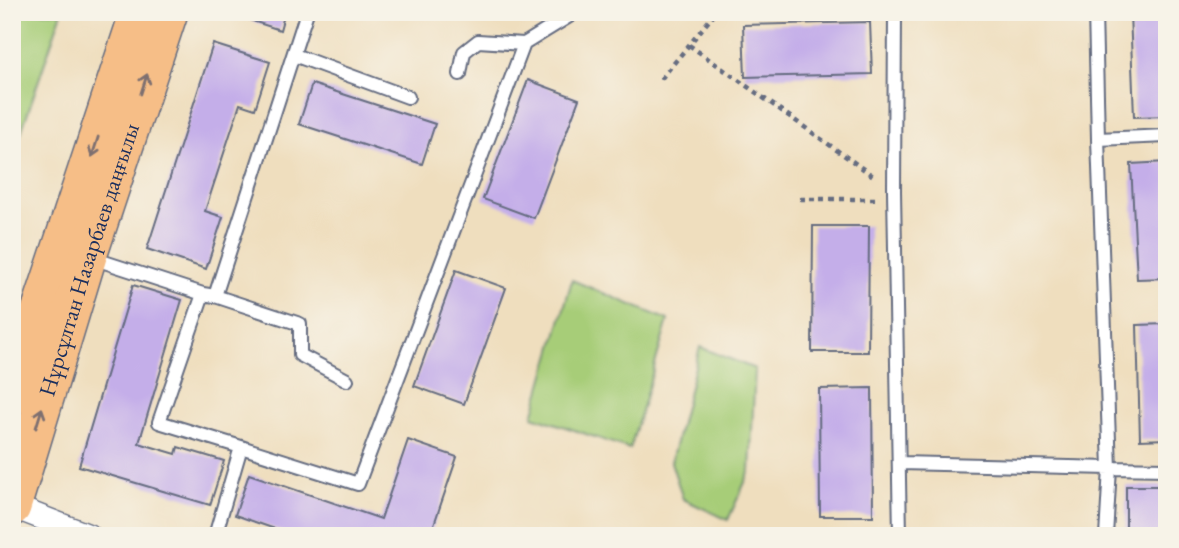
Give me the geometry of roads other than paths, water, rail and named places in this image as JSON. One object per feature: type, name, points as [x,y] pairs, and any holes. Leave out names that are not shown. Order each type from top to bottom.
[{"type":"main road","name":"Нұрсұлтан Назарбаев даңғылы","points":[[12,396],[139,12]]},
{"type":"main road","name":"Нұрсұлтан Назарбаев даңғылы","points":[[12,506],[88,256],[169,12]]},
{"type":"street","points":[[12,506],[89,536]]},
{"type":"lane","points":[[307,12],[209,295],[159,422],[358,484],[524,44]]},
{"type":"lane","points":[[460,74],[464,52],[478,41],[524,44],[576,12]]},
{"type":"lane","points":[[895,12],[900,536]]},
{"type":"lane","points":[[1095,12],[1110,468],[1106,536]]},
{"type":"lane","points":[[293,55],[408,97]]},
{"type":"lane","points":[[1098,139],[1167,136]]},
{"type":"lane","points":[[88,256],[300,324],[300,355],[347,380]]},
{"type":"lane","points":[[215,536],[241,447]]},
{"type":"lane","points":[[900,463],[1167,469]]}]
